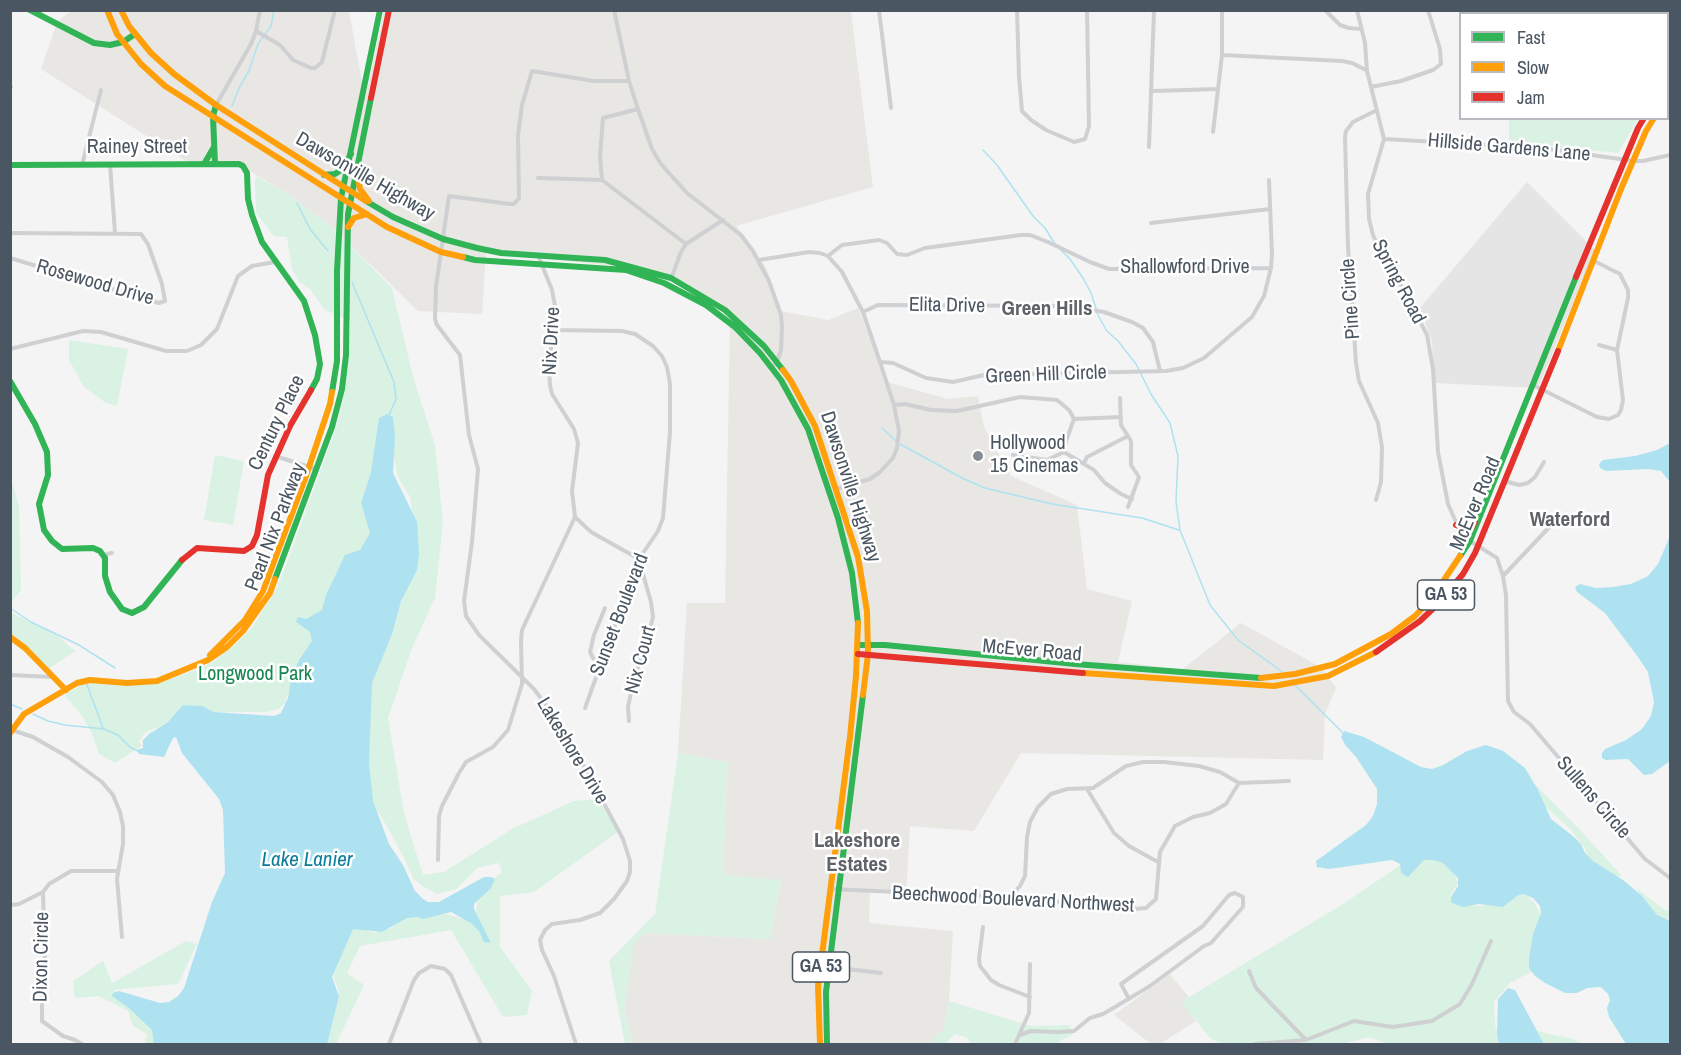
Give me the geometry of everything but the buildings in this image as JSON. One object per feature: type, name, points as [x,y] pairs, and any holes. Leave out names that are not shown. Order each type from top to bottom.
[{"type":"main road","points":[[30,10],[94,43],[110,45],[123,42],[135,34]]},
{"type":"main road","name":"Dawsonville Highway","points":[[107,10],[123,42],[141,64],[165,86],[401,235],[441,252],[475,260],[626,270],[669,285],[706,305],[722,317],[747,339],[772,368],[795,402],[808,429],[838,518],[852,573],[856,602],[858,654],[840,810],[825,1010],[827,1044]]},
{"type":"main road","name":"Dawsonville Highway","points":[[122,10],[135,34],[151,53],[174,74],[216,105],[324,175],[407,225],[443,239],[501,252],[611,261],[671,278],[725,310],[754,336],[777,362],[799,393],[815,426],[853,538],[863,580],[868,645],[848,811],[817,996],[820,1044]]},
{"type":"main road","name":"Pearl Nix Parkway","points":[[11,731],[24,714],[86,680],[127,683],[157,681],[199,664],[235,640],[252,621],[274,583],[312,469],[330,404],[337,361],[341,198],[380,10]]},
{"type":"main road","name":"Pearl Nix Parkway","points":[[312,469],[332,427],[344,374],[349,202],[389,10]]},
{"type":"main road","name":"Rainey Street","points":[[10,165],[215,164],[213,116],[216,105]]},
{"type":"main road","name":"McEver Road","points":[[858,645],[1251,678],[1285,676],[1335,664],[1378,643],[1415,616],[1432,598],[1470,541],[1532,385],[1643,120]]},
{"type":"main road","name":"McEver Road","points":[[858,654],[1274,686],[1328,676],[1385,647],[1420,621],[1455,585],[1479,545],[1634,160],[1653,120]]},
{"type":"main road","points":[[204,164],[214,146]]},
{"type":"main road","points":[[324,175],[335,174],[341,170],[351,154]]},
{"type":"main road","name":"Century Place","points":[[105,558],[105,576],[110,592],[122,609],[130,613],[140,611],[144,607],[189,552],[197,549],[244,551],[251,547],[257,535],[264,491],[275,456],[316,379],[321,364],[304,301],[262,242],[248,199],[246,169],[239,164],[215,164]]},
{"type":"main road","points":[[357,172],[360,189],[372,205]]},
{"type":"main road","points":[[348,227],[354,218],[367,214]]},
{"type":"main road","points":[[10,381],[35,424],[47,452],[48,475],[39,504],[44,530],[62,549],[95,549],[100,551],[105,558]]},
{"type":"main road","points":[[1456,525],[1467,529],[1472,527],[1490,491]]},
{"type":"main road","points":[[10,637],[25,648],[66,690]]},
{"type":"main road","points":[[972,663],[980,659],[1017,661],[1025,659]]},
{"type":"main road","points":[[840,810],[848,811]]},
{"type":"street","points":[[216,105],[256,31],[260,10]]},
{"type":"street","points":[[256,31],[280,45],[293,60],[315,68],[322,62],[335,10]]},
{"type":"street","points":[[614,10],[629,81],[652,149],[666,171],[687,193],[723,220],[748,243],[769,281],[781,315],[782,339],[777,362],[772,368]]},
{"type":"street","points":[[879,10],[891,108]]},
{"type":"street","points":[[1017,10],[1022,111],[1046,130],[1074,141],[1085,139],[1089,126],[1087,10]]},
{"type":"street","points":[[1149,147],[1153,91],[1154,10]]},
{"type":"street","points":[[1212,132],[1222,55],[1222,10]]},
{"type":"street","points":[[1325,10],[1340,26],[1361,29]]},
{"type":"street","name":"Spring Road","points":[[1357,10],[1365,43],[1367,71],[1384,139],[1368,194],[1369,219],[1380,250],[1427,335],[1433,369],[1442,479],[1448,504],[1456,525],[1470,541],[1479,545]]},
{"type":"street","points":[[1371,87],[1401,81],[1433,70],[1441,64],[1440,48],[1428,10]]},
{"type":"street","points":[[1222,55],[1342,61],[1367,71]]},
{"type":"street","name":"Lakeshore Drive","points":[[576,1044],[540,940],[545,930],[552,924],[580,920],[600,913],[627,881],[630,861],[623,839],[564,729],[549,706],[479,635],[469,622],[464,609],[477,490],[477,469],[469,435],[460,355],[453,343],[441,332],[435,319],[436,287],[449,196],[514,204],[517,201],[519,191],[518,135],[522,105],[532,71],[594,81],[629,81]]},
{"type":"street","points":[[82,165],[101,90]]},
{"type":"street","points":[[1153,91],[1218,90]]},
{"type":"street","points":[[602,180],[600,156],[603,118],[638,109]]},
{"type":"street","name":"Pine Circle","points":[[1376,500],[1381,482],[1382,447],[1378,423],[1359,381],[1356,363],[1348,247],[1345,137],[1346,131],[1353,122],[1377,110]]},
{"type":"street","name":"Hillside Gardens Lane","points":[[1384,139],[1542,148],[1643,161],[1671,155]]},
{"type":"street","points":[[10,233],[115,233],[110,164]]},
{"type":"street","points":[[538,178],[602,180],[686,244]]},
{"type":"street","name":"Green Hill Circle","points":[[880,362],[893,363],[926,378],[940,381],[965,381],[984,375],[1160,371],[1183,368],[1193,364],[1244,326],[1258,307],[1271,268],[1269,180]]},
{"type":"street","points":[[1151,223],[1270,208]]},
{"type":"street","points":[[669,285],[686,244],[723,220]]},
{"type":"street","name":"Rosewood Drive","points":[[10,258],[163,303],[165,301],[163,286],[145,238],[137,233],[115,233]]},
{"type":"street","name":"Shallowford Drive","points":[[828,256],[842,245],[879,240],[888,243],[897,254],[907,255],[925,248],[1021,235],[1048,242],[1109,269],[1271,268]]},
{"type":"street","points":[[759,260],[809,252],[828,256],[842,272],[863,312],[880,362],[894,405],[899,431],[897,448],[880,472],[870,479],[836,489]]},
{"type":"street","name":"Nix Drive","points":[[538,255],[554,297],[550,385],[552,394],[574,429],[578,443],[572,491],[575,517]]},
{"type":"street","points":[[1532,385],[1603,419],[1614,418],[1621,410],[1623,400],[1617,350],[1628,291],[1620,274],[1594,261]]},
{"type":"street","points":[[10,349],[83,331],[101,332],[166,351],[186,351],[201,345],[217,329],[233,284],[244,270],[252,266],[275,262]]},
{"type":"street","name":"Elita Drive","points":[[863,312],[878,305],[1068,306],[1093,309],[1143,328],[1153,342],[1160,371]]},
{"type":"street","name":"Sunset Boulevard","points":[[554,330],[629,332],[653,346],[662,356],[667,367],[671,394],[665,510],[660,527],[639,559],[585,708]]},
{"type":"street","points":[[1599,345],[1617,350]]},
{"type":"street","points":[[894,405],[905,404],[931,410],[957,411],[1020,397],[1057,400],[1069,410],[1074,419],[1064,452]]},
{"type":"street","points":[[1120,398],[1122,424],[1131,441],[1131,465],[1139,477],[1128,507]]},
{"type":"street","points":[[1074,419],[1121,417]]},
{"type":"street","points":[[1084,463],[1087,457],[1128,436]]},
{"type":"street","points":[[1013,454],[1047,460],[1064,452]]},
{"type":"street","points":[[1064,452],[1084,463],[1094,470],[1105,483],[1132,499]]},
{"type":"street","points":[[275,456],[312,469]]},
{"type":"street","points":[[1503,485],[1508,482],[1520,485],[1528,483],[1544,462]]},
{"type":"street","points":[[438,860],[438,824],[442,806],[466,762],[493,747],[508,730],[522,677],[520,641],[522,630],[575,517],[591,532],[639,559]]},
{"type":"street","points":[[1479,545],[1497,558],[1503,576],[1557,519],[1609,520]]},
{"type":"street","points":[[105,558],[112,553]]},
{"type":"street","name":"Nix Court","points":[[629,720],[628,707],[634,678],[653,617],[643,574],[637,566]]},
{"type":"street","name":"Sullens Circle","points":[[1503,576],[1508,648],[1507,693],[1510,706],[1514,712],[1520,714],[1645,859],[1671,878]]},
{"type":"street","name":"Nix Court","points":[[601,663],[592,658],[590,652],[594,634],[605,608]]},
{"type":"street","points":[[10,675],[53,677]]},
{"type":"street","points":[[11,731],[33,737],[51,747],[94,776],[112,795],[123,821],[123,844],[117,879],[122,937]]},
{"type":"street","points":[[1010,897],[1025,876],[1030,822],[1045,799],[1059,791],[1087,789],[1126,766],[1143,762],[1199,766],[1220,772],[1239,783],[1289,781]]},
{"type":"street","name":"Beechwood Boulevard Northwest","points":[[834,890],[1010,897],[1134,909],[1146,908],[1153,903],[1157,894],[1158,862],[1164,844],[1175,826],[1193,817],[1210,813],[1226,804],[1239,783]]},
{"type":"street","points":[[1087,789],[1114,833],[1129,846],[1158,862]]},
{"type":"street","name":"Dixon Circle","points":[[82,1044],[63,1036],[42,1021],[45,964],[43,892],[50,884],[71,871],[118,871]]},
{"type":"street","points":[[10,905],[43,892]]},
{"type":"street","points":[[1020,1035],[1031,1031],[1074,1031],[1090,1018],[1103,1014],[1129,999],[1211,943],[1243,907],[1243,897],[1235,893],[1229,895],[1203,926],[1121,984],[1129,999]]},
{"type":"street","points":[[983,927],[980,966],[991,980],[999,985],[1030,997]]},
{"type":"street","points":[[1255,1044],[1306,1040],[1354,1021],[1401,1027],[1432,1020],[1446,1014],[1460,1004],[1467,994],[1491,941]]},
{"type":"street","points":[[830,949],[836,962],[846,969]]},
{"type":"street","points":[[1015,1044],[1028,1019],[1030,964]]},
{"type":"street","points":[[389,1044],[414,980],[419,973],[431,966],[445,969],[451,975],[481,1044]]},
{"type":"street","points":[[821,966],[881,972]]},
{"type":"street","points":[[1249,971],[1256,988],[1306,1040]]},
{"type":"shaded area","points":[[71,11],[349,11],[365,99],[384,11],[851,11],[873,187],[736,226],[766,267],[781,311],[828,320],[858,308],[887,382],[948,399],[978,396],[984,427],[1011,476],[1077,505],[1087,589],[1132,601],[1118,662],[1183,669],[1241,623],[1322,668],[1336,688],[1325,714],[1323,760],[1021,753],[974,831],[910,826],[906,892],[870,891],[869,923],[953,931],[949,1001],[944,1030],[929,1044],[632,1044],[625,1009],[633,944],[645,933],[770,939],[781,881],[723,875],[727,762],[678,753],[687,603],[725,603],[730,319],[680,284],[637,268],[486,253],[482,314],[418,311],[333,228],[289,195],[240,165],[189,163],[41,69],[57,22]]},
{"type":"shaded area","points":[[1527,182],[1595,250],[1538,388],[1434,383],[1432,342],[1420,308]]},
{"type":"shaded area","points":[[1170,974],[1189,997],[1182,1002],[1196,1021],[1160,1044],[1151,1044],[1114,1015]]},
{"type":"green space","points":[[1509,120],[1637,120],[1618,153],[1509,142]]},
{"type":"green space","name":"Longwood Park","points":[[256,176],[289,195],[333,228],[392,288],[413,377],[435,445],[443,522],[435,598],[412,648],[388,718],[404,813],[423,875],[444,872],[512,829],[574,801],[598,799],[618,832],[534,892],[500,896],[500,947],[532,991],[527,1015],[503,1017],[451,930],[360,946],[347,973],[364,985],[336,1044],[317,1044],[339,992],[332,972],[350,924],[374,933],[392,928],[404,911],[437,912],[470,920],[476,918],[477,902],[487,885],[502,872],[499,863],[477,868],[457,889],[437,894],[422,886],[413,878],[380,814],[365,798],[364,710],[374,662],[416,540],[410,497],[398,477],[394,457],[382,443],[361,503],[371,533],[360,550],[337,571],[322,610],[296,622],[310,632],[312,641],[299,660],[285,703],[295,709],[284,704],[279,709],[266,712],[214,712],[202,706],[183,705],[173,718],[145,732],[139,742],[142,746],[115,763],[99,754],[91,731],[79,712],[64,695],[90,682],[124,686],[154,684],[211,663],[237,643],[253,626],[276,589],[288,560],[339,419],[349,354],[350,321],[324,309],[310,289],[299,282],[292,269],[287,237],[274,236],[256,213]]},
{"type":"green space","points":[[69,340],[128,349],[117,406],[106,403],[84,387],[69,360]]},
{"type":"green space","points":[[215,455],[244,461],[233,525],[204,520]]},
{"type":"green space","points":[[10,475],[19,506],[21,590],[11,603]]},
{"type":"green space","points":[[10,612],[58,636],[75,651],[48,669],[11,634]]},
{"type":"green space","points":[[678,753],[727,762],[723,875],[781,880],[770,939],[645,933],[634,944],[625,1009],[632,1044],[625,1044],[609,961],[655,914]]},
{"type":"green space","points":[[1520,769],[1622,876],[1607,876],[1591,869],[1585,848],[1570,829],[1538,800]]},
{"type":"green space","points":[[1433,859],[1451,866],[1458,883],[1450,896],[1458,904],[1483,906],[1524,894],[1534,902],[1543,919],[1533,971],[1510,983],[1494,1002],[1495,1025],[1502,1044],[1387,1044],[1368,1037],[1342,1044],[1221,1044],[1210,1038],[1181,1002],[1343,904],[1399,866],[1417,860]]},
{"type":"green space","points":[[1636,888],[1666,911],[1670,909],[1670,920],[1661,919]]},
{"type":"green space","points":[[186,941],[197,944],[178,984],[114,990],[117,998],[151,1024],[155,1038],[154,1044],[145,1044],[147,1034],[133,1026],[128,1011],[99,996],[75,998],[73,981],[103,961],[112,983]]},
{"type":"green space","points":[[949,1001],[1031,1026],[1069,1025],[1073,1034],[1055,1044],[972,1044],[966,1037],[955,1034],[945,1044],[929,1044],[944,1030]]},
{"type":"green space","points":[[1537,1031],[1573,1039],[1582,1044],[1544,1044]]},
{"type":"water","name":"Lake Lanier","points":[[387,414],[393,417],[395,437],[393,473],[417,522],[419,554],[417,570],[401,601],[392,634],[372,683],[369,763],[373,801],[389,844],[403,865],[415,891],[423,899],[428,902],[439,902],[484,877],[495,879],[491,888],[474,904],[474,909],[491,943],[484,942],[479,931],[471,923],[451,912],[423,919],[407,918],[382,932],[353,929],[332,977],[339,996],[327,1044],[154,1044],[152,1030],[112,996],[113,993],[119,991],[160,1003],[169,1002],[184,988],[212,902],[225,873],[223,810],[219,799],[182,753],[176,737],[173,738],[164,757],[139,754],[137,750],[143,748],[143,740],[149,734],[168,722],[183,705],[202,706],[214,712],[274,716],[281,713],[288,698],[291,679],[299,660],[312,641],[310,632],[296,622],[298,617],[306,619],[322,610],[326,595],[345,555],[360,550],[370,533],[361,503],[371,472],[379,418]]},
{"type":"water","points":[[1670,443],[1670,482],[1661,471],[1648,469],[1606,471],[1600,468],[1599,464],[1603,460],[1635,456],[1657,450]]},
{"type":"water","points":[[1670,536],[1670,761],[1652,774],[1644,775],[1628,759],[1606,760],[1602,758],[1602,753],[1605,749],[1626,740],[1642,729],[1651,716],[1654,702],[1648,672],[1605,613],[1577,592],[1575,587],[1580,584],[1596,588],[1613,587],[1631,584],[1648,576],[1658,564]]},
{"type":"water","points":[[1344,731],[1364,737],[1421,767],[1432,769],[1467,751],[1486,745],[1503,751],[1525,768],[1551,819],[1581,844],[1585,853],[1593,861],[1623,880],[1641,895],[1657,915],[1670,921],[1670,1044],[1626,1044],[1609,1017],[1607,1008],[1610,1000],[1601,987],[1587,988],[1577,993],[1565,993],[1535,976],[1529,968],[1529,959],[1533,934],[1541,913],[1540,906],[1533,898],[1523,894],[1503,907],[1478,904],[1463,907],[1455,904],[1451,902],[1451,897],[1458,886],[1458,878],[1443,863],[1433,860],[1424,860],[1408,877],[1401,873],[1400,864],[1392,860],[1329,869],[1317,867],[1316,861],[1366,825],[1373,816],[1377,804],[1377,789],[1346,746],[1341,737]]},
{"type":"water","points":[[1508,988],[1515,990],[1544,1044],[1499,1044],[1498,999]]},
{"type":"waterway","points":[[232,106],[249,71],[258,44],[271,26],[274,10]]},
{"type":"waterway","points":[[983,150],[997,165],[1055,244]]},
{"type":"waterway","points":[[297,203],[310,229],[328,251]]},
{"type":"waterway","points":[[1060,249],[1083,278],[1096,308]]},
{"type":"waterway","points":[[352,282],[394,382],[396,399],[389,415]]},
{"type":"waterway","points":[[1097,313],[1106,330],[1136,364],[1151,394],[1170,423],[1178,456],[1176,502],[1180,530],[1210,605],[1238,640],[1284,673]]},
{"type":"waterway","points":[[882,428],[896,441]]},
{"type":"waterway","points":[[900,444],[985,488],[1052,504],[1142,518],[1179,530]]},
{"type":"waterway","points":[[10,608],[31,622],[79,645],[115,668]]},
{"type":"waterway","points":[[86,682],[103,728]]},
{"type":"waterway","points":[[1295,685],[1343,733]]},
{"type":"waterway","points":[[10,704],[22,709]]},
{"type":"waterway","points":[[33,714],[65,725],[104,729],[118,735],[130,747],[138,751]]},
{"type":"traffic: fast","points":[[30,10],[94,43],[110,45],[123,42],[135,34]]},
{"type":"traffic: fast","points":[[332,392],[337,361],[337,271],[341,198],[380,10]]},
{"type":"traffic: fast","points":[[275,579],[332,427],[342,389],[346,355],[348,214],[371,98]]},
{"type":"traffic: fast","points":[[215,164],[213,116],[216,105]]},
{"type":"traffic: fast","points":[[204,164],[214,147]]},
{"type":"traffic: fast","points":[[324,175],[335,174],[341,170],[351,154]]},
{"type":"traffic: fast","points":[[10,165],[239,164],[243,166],[247,173],[248,199],[262,242],[304,301],[315,335],[320,364],[317,379],[311,390]]},
{"type":"traffic: fast","points":[[366,201],[393,217],[443,239],[477,248],[501,253],[605,260],[671,278],[725,310],[764,346],[783,370]]},
{"type":"traffic: fast","points":[[463,257],[475,260],[626,270],[664,283],[706,305],[735,327],[760,353],[781,380],[808,429],[838,518],[852,573],[858,623]]},
{"type":"traffic: fast","points":[[1460,556],[1470,541],[1576,277]]},
{"type":"traffic: fast","points":[[10,381],[35,424],[47,452],[48,475],[39,504],[44,530],[52,541],[62,549],[93,548],[100,551],[105,558],[105,576],[110,592],[122,609],[132,613],[144,607],[182,560]]},
{"type":"traffic: fast","points":[[858,645],[885,645],[1075,664],[1261,678]]},
{"type":"traffic: fast","points":[[827,1044],[826,992],[863,695]]},
{"type":"traffic: slow","points":[[107,10],[117,34],[141,64],[165,86],[387,227],[441,252],[463,257]]},
{"type":"traffic: slow","points":[[121,10],[129,26],[151,53],[174,74],[216,105],[366,201]]},
{"type":"traffic: slow","points":[[1558,351],[1621,189],[1653,120]]},
{"type":"traffic: slow","points":[[357,172],[360,189],[369,201]]},
{"type":"traffic: slow","points":[[348,227],[354,218],[367,214]]},
{"type":"traffic: slow","points":[[783,370],[815,426],[858,557],[867,611],[868,654],[863,695]]},
{"type":"traffic: slow","points":[[210,655],[245,620],[263,591],[305,479],[332,392]]},
{"type":"traffic: slow","points":[[1261,678],[1295,674],[1335,664],[1391,634],[1415,616],[1432,598],[1460,556]]},
{"type":"traffic: slow","points":[[10,733],[24,714],[77,683],[90,680],[127,683],[157,681],[208,660],[227,647],[243,631],[270,593],[275,579]]},
{"type":"traffic: slow","points":[[820,1044],[818,986],[850,737],[858,623]]},
{"type":"traffic: slow","points":[[10,637],[25,648],[66,690]]},
{"type":"traffic: slow","points":[[1083,673],[1274,686],[1328,676],[1376,652]]},
{"type":"traffic: jam","points":[[371,98],[389,10]]},
{"type":"traffic: jam","points":[[1576,277],[1643,120]]},
{"type":"traffic: jam","points":[[1376,652],[1420,621],[1439,603],[1463,574],[1475,553],[1558,351]]},
{"type":"traffic: jam","points":[[182,560],[197,548],[244,551],[252,546],[257,535],[268,475],[290,426],[311,390]]},
{"type":"traffic: jam","points":[[1456,525],[1467,529],[1475,522]]},
{"type":"traffic: jam","points":[[858,654],[1083,673]]},
{"type":"place","name":"Hollywood 15 Cinemas","points":[[978,456]]},
{"type":"district","name":"Green Hills","points":[[1047,309]]},
{"type":"district","name":"Waterford","points":[[1570,520]]},
{"type":"district","name":"Lakeshore Estates","points":[[857,853]]}]
